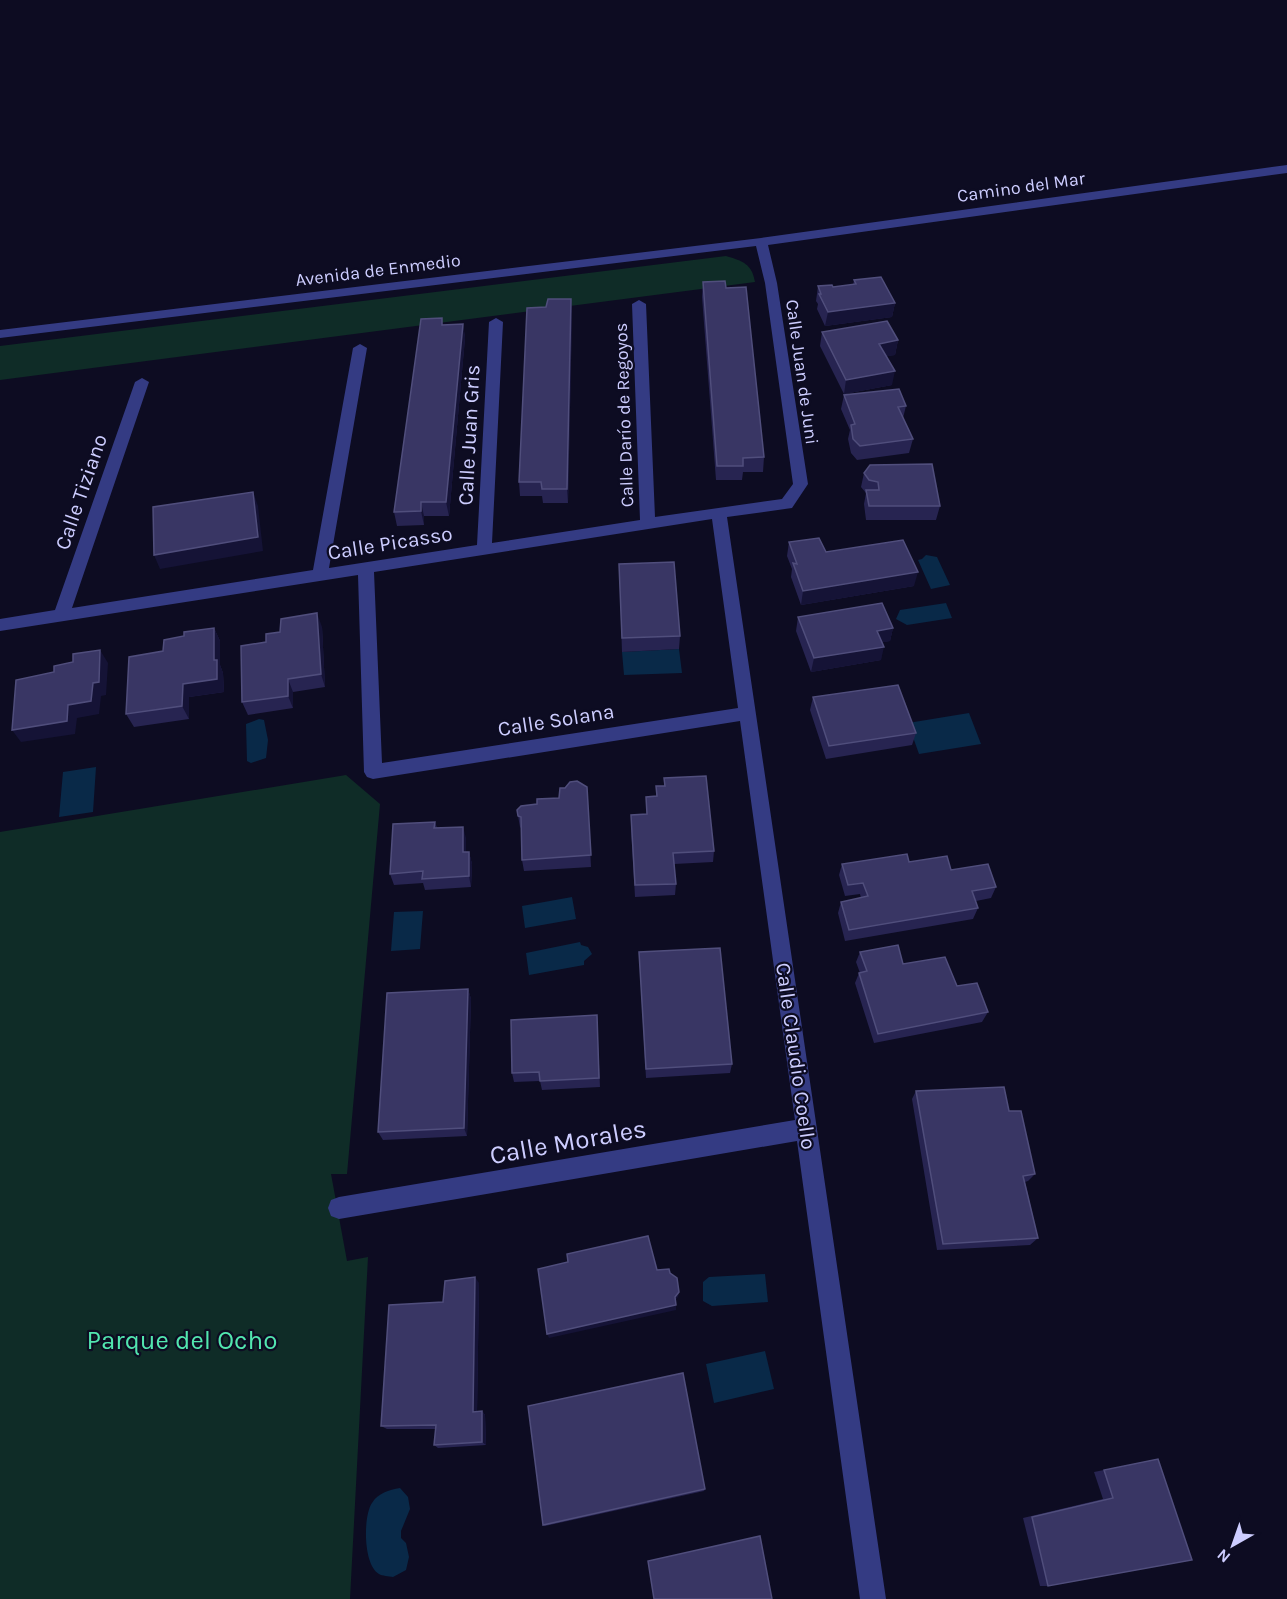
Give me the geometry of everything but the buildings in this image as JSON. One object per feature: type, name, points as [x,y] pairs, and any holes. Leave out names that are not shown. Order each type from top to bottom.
[{"type":"street","name":"Camino del Mar","points":[[761,242],[1287,168]]},
{"type":"street","name":"Avenida de Enmedio","points":[[0,334],[761,242]]},
{"type":"street","name":"Calle Juan de Juni","points":[[761,242],[771,283],[801,484],[787,504]]},
{"type":"street","name":"Calle Darío de Regoyos","points":[[639,304],[648,524]]},
{"type":"street","name":"Calle Juan Gris","points":[[484,550],[496,322]]},
{"type":"street","points":[[321,575],[360,348]]},
{"type":"street","name":"Calle Tiziano","points":[[61,616],[142,382]]},
{"type":"street","name":"Calle Picasso","points":[[0,625],[787,504]]},
{"type":"street","name":"Calle Claudio Coello","points":[[719,513],[873,1599]]},
{"type":"street","name":"Calle Solana","points":[[366,568],[373,772],[747,713]]},
{"type":"street","name":"Calle Morales","points":[[339,1208],[806,1129]]},
{"type":"green space","points":[[726,256],[746,264],[752,271],[755,282],[0,380],[0,346]]},
{"type":"green space","name":"Parque del Ocho","points":[[346,775],[380,804],[347,1174],[331,1174],[347,1261],[368,1257],[350,1599],[0,1599],[0,832]]},
{"type":"water","points":[[926,555],[937,557],[950,585],[931,589],[918,560]]},
{"type":"water","points":[[946,603],[952,618],[907,625],[896,619],[900,610]]},
{"type":"water","points":[[679,649],[682,673],[624,675],[622,652]]},
{"type":"water","points":[[969,713],[981,744],[919,754],[908,723]]},
{"type":"water","points":[[259,719],[264,720],[268,740],[266,758],[251,763],[247,761],[246,724]]},
{"type":"water","points":[[96,767],[93,812],[59,817],[63,772]]},
{"type":"water","points":[[572,897],[576,919],[525,928],[522,906]]},
{"type":"water","points":[[423,911],[420,949],[391,951],[394,912]]},
{"type":"water","points":[[580,942],[581,945],[588,947],[592,954],[584,961],[584,965],[529,975],[526,953]]},
{"type":"water","points":[[765,1274],[768,1302],[712,1306],[703,1301],[703,1282],[709,1277]]},
{"type":"water","points":[[765,1351],[774,1389],[714,1403],[706,1364]]},
{"type":"water","points":[[400,1488],[408,1497],[410,1509],[401,1531],[401,1538],[406,1543],[409,1557],[406,1570],[393,1577],[380,1575],[374,1569],[367,1551],[366,1529],[369,1509],[374,1500],[384,1492]]}]
